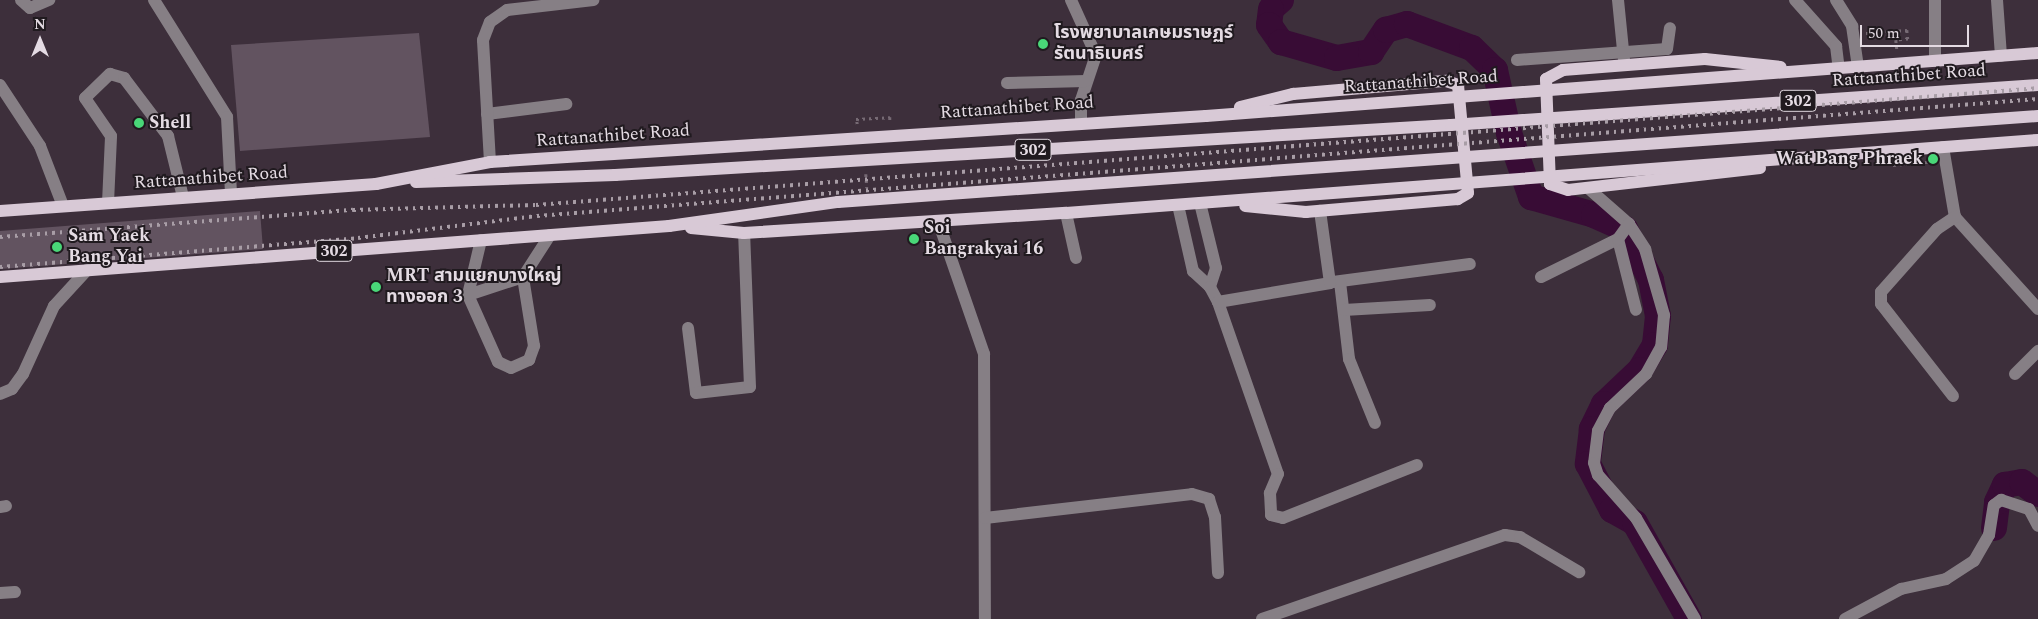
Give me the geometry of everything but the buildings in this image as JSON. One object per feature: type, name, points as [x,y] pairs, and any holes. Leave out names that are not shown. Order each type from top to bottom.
[{"type":"main road","name":"Rattanathibet Road","points":[[376,184],[490,162],[1081,121],[1206,116],[2038,53]]},
{"type":"main road","points":[[1812,71],[1705,59],[1563,70],[1546,79],[1550,184],[1568,190],[1715,176],[1823,156]]},
{"type":"main road","points":[[1206,116],[1293,94],[1446,81],[1458,85],[1468,193],[1458,199],[1320,211],[1206,203]]},
{"type":"main road","name":"Rattanathibet Road","points":[[0,211],[376,184],[615,175],[1451,125],[2036,85]]},
{"type":"main road","name":"302","points":[[2,279],[87,270],[668,226],[838,202],[1453,160],[2036,116]]},
{"type":"main road","name":"302","points":[[668,226],[744,233],[1066,213],[2038,140]]},
{"type":"street","points":[[21,0],[30,8],[49,0]]},
{"type":"street","points":[[154,0],[227,117],[231,193]]},
{"type":"street","points":[[490,162],[483,40],[490,22],[507,10],[593,0]]},
{"type":"street","points":[[1071,0],[1094,44],[1096,55],[1086,81],[1081,121]]},
{"type":"street","points":[[1618,0],[1624,66]]},
{"type":"street","points":[[1795,0],[1836,46],[1839,69]]},
{"type":"street","points":[[1836,0],[1852,26],[1858,67]]},
{"type":"street","points":[[1935,0],[1936,61]]},
{"type":"street","points":[[1997,0],[2000,56]]},
{"type":"street","points":[[1517,60],[1667,49],[1670,28]]},
{"type":"street","points":[[108,203],[110,136],[85,98],[110,74],[124,78],[168,136],[183,197]]},
{"type":"street","points":[[1007,84],[1086,81]]},
{"type":"street","points":[[0,85],[40,146],[63,206]]},
{"type":"street","points":[[487,114],[566,104]]},
{"type":"street","points":[[1943,147],[1955,217],[2038,309]]},
{"type":"street","points":[[1588,188],[1657,278],[1664,315],[1661,347],[1646,374],[1610,408],[1594,445],[1594,463],[1598,476],[1636,518],[1695,619]]},
{"type":"street","points":[[1206,203],[1216,268],[1210,287]]},
{"type":"street","points":[[1178,205],[1193,271],[1210,287],[1218,302],[1278,474],[1270,492],[1271,515],[1283,518],[1417,465]]},
{"type":"street","points":[[1320,211],[1335,282],[1344,310],[1349,359],[1375,422]]},
{"type":"street","points":[[1066,213],[1076,258]]},
{"type":"street","points":[[1953,396],[1881,304],[1881,292],[1937,229],[1955,217]]},
{"type":"street","points":[[938,220],[984,354],[985,619]]},
{"type":"street","points":[[1541,277],[1623,232]]},
{"type":"street","points":[[1623,232],[1636,310]]},
{"type":"street","points":[[688,328],[696,393],[750,387],[744,233]]},
{"type":"street","points":[[468,295],[523,277],[550,235]]},
{"type":"street","points":[[481,240],[468,295],[498,362],[511,368],[529,360],[534,346],[523,277]]},
{"type":"street","points":[[1218,302],[1335,282],[1470,264]]},
{"type":"street","points":[[0,394],[12,389],[23,374],[54,306],[87,270]]},
{"type":"street","points":[[1344,310],[1430,305]]},
{"type":"street","points":[[2015,374],[2038,351]]},
{"type":"street","points":[[985,518],[1192,494],[1209,499],[1215,517],[1218,573]]},
{"type":"street","points":[[1845,619],[1901,589],[1946,579],[1974,561],[1989,535],[1994,506],[2001,500],[2030,509],[2038,526]]},
{"type":"street","points":[[1262,619],[1505,535],[1520,538],[1579,572]]},
{"type":"street","points":[[0,593],[15,592]]},
{"type":"path","points":[[1866,33],[1907,30],[1908,39],[1896,40]]},
{"type":"path","points":[[864,124],[856,124],[856,119],[890,117]]},
{"type":"path","points":[[866,170],[867,198]]},
{"type":"waterway","points":[[1281,0],[1271,9],[1269,25],[1281,42],[1337,58],[1371,52],[1386,30],[1407,24],[1472,48],[1495,70],[1509,133],[1531,197],[1594,215],[1625,229],[1651,280],[1658,316],[1655,345],[1640,370],[1604,404],[1592,429],[1588,464],[1612,510],[1635,523],[1689,619]]},
{"type":"waterway","points":[[1994,528],[1997,502],[2005,485],[2022,482],[2038,494]]},
{"type":"railway","points":[[0,237],[353,210],[536,205],[2038,88]]},
{"type":"railway","points":[[0,267],[358,238],[537,216],[2038,99]]},
{"type":"place","name":"โรงพยาบาลเกษมราษฏร์ รัตนาธิเบศร์","points":[[1043,44]]},
{"type":"place","name":"Shell","points":[[139,123]]},
{"type":"place","name":"Wat Bang Phraek","points":[[1933,159]]},
{"type":"place","name":"Soi Bangrakyai 16","points":[[914,239]]},
{"type":"place","name":"Sam Yaek Bang Yai","points":[[57,247]]},
{"type":"place","name":"MRT สามแยกบางใหญ่ ทางออก 3","points":[[376,287]]}]
